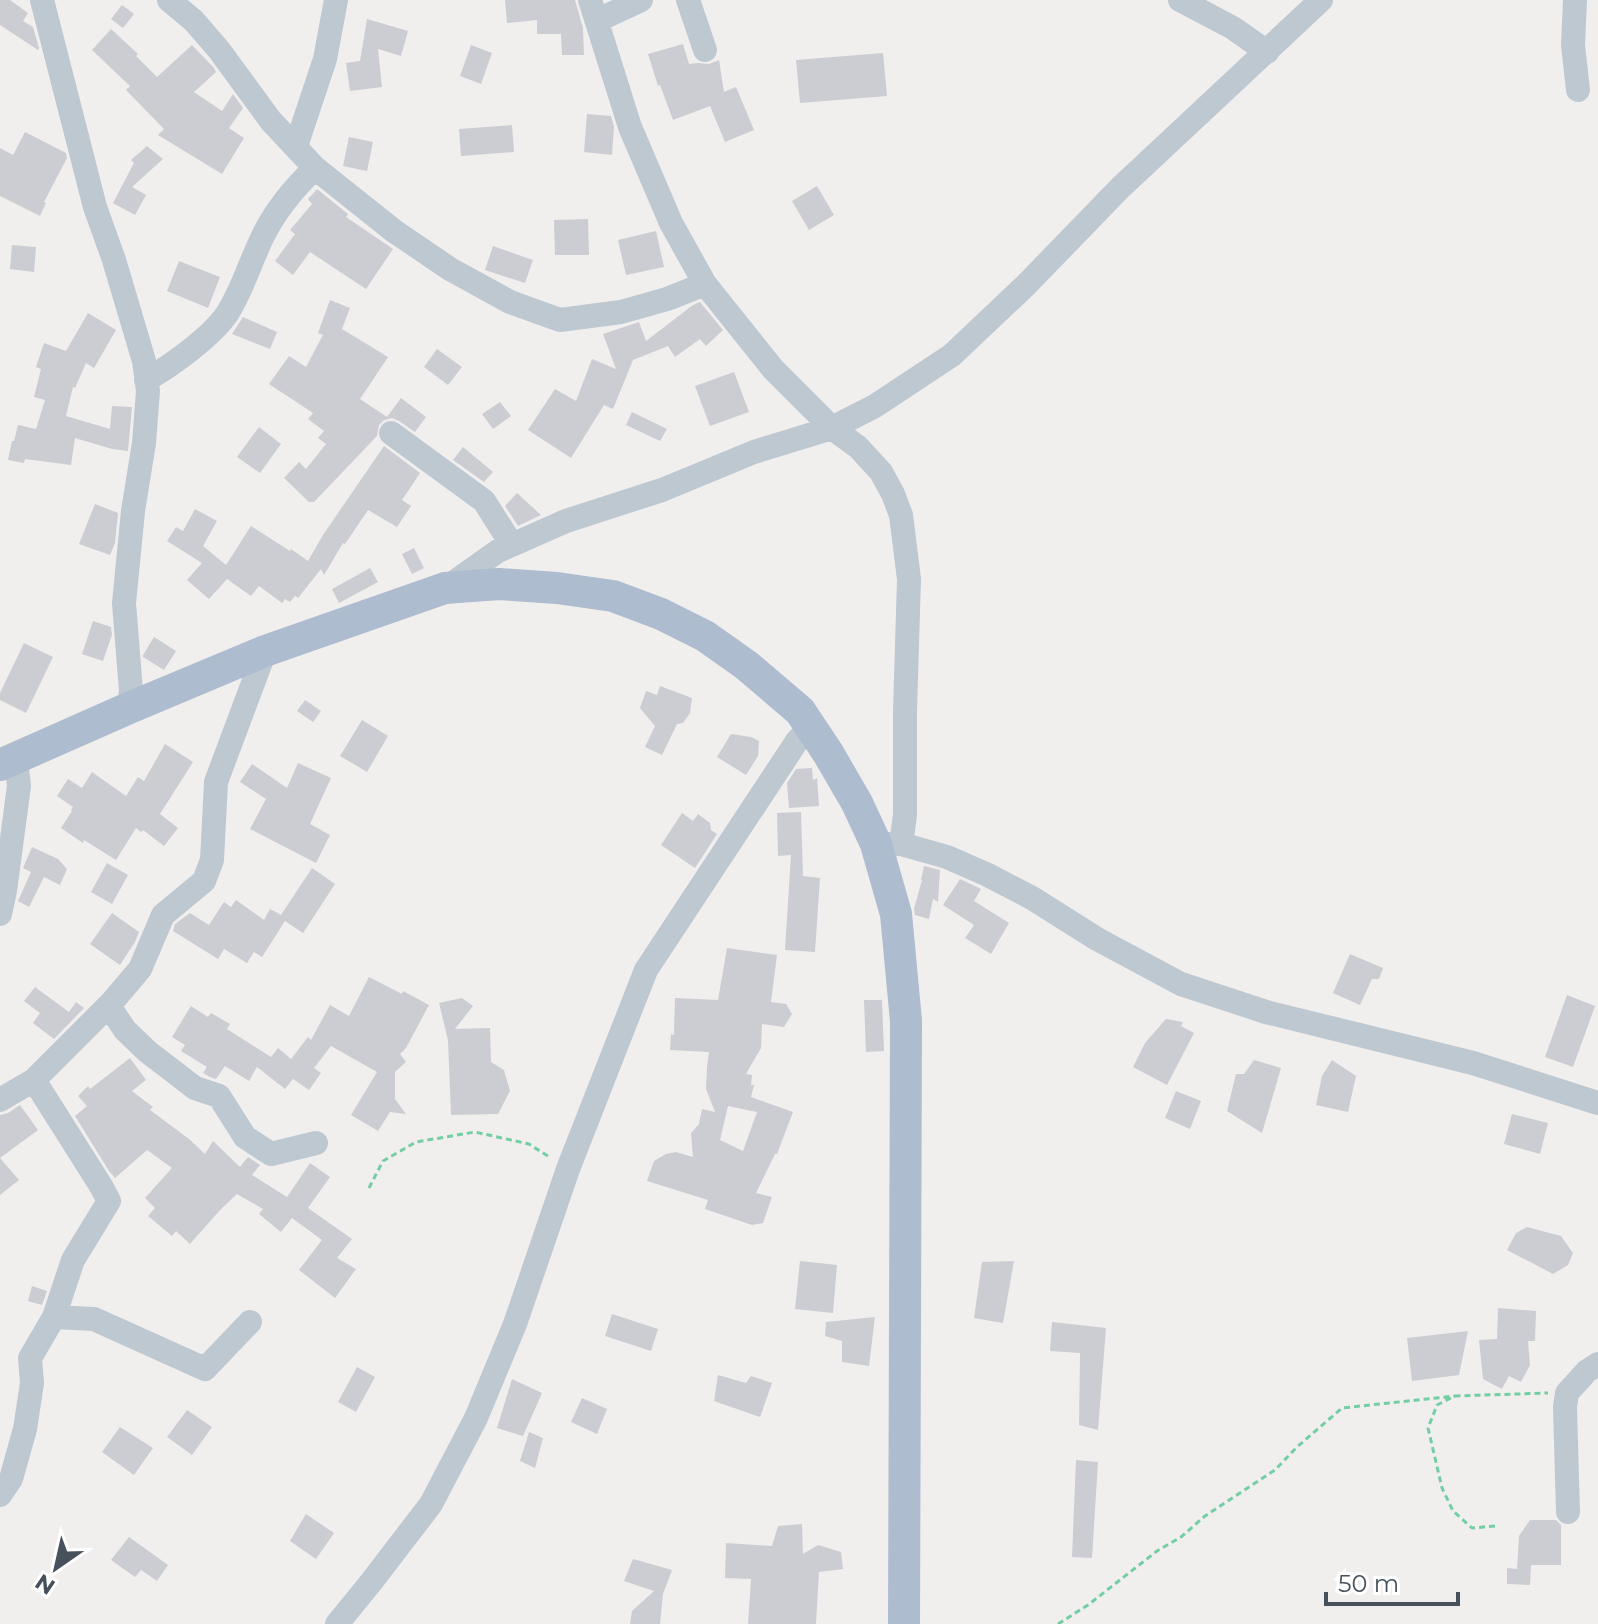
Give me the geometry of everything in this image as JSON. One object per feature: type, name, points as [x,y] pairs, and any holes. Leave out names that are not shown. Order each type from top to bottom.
[{"type":"main road","points":[[8,762],[265,651],[445,588],[499,584],[613,596],[661,614],[705,636],[746,665],[800,711],[857,803],[888,844],[896,914],[906,1021],[904,1624]]},
{"type":"street","points":[[42,0],[95,207],[144,361],[148,391],[124,603],[131,691],[129,708]]},
{"type":"street","points":[[169,0],[194,21],[271,121],[315,168],[394,231],[450,269],[510,302],[560,320],[621,312],[705,284]]},
{"type":"street","points":[[296,146],[325,59],[336,0]]},
{"type":"street","points":[[641,0],[594,10],[630,127],[671,223],[705,284],[773,369],[881,472],[901,515],[909,579],[905,815],[888,844],[947,857],[988,875],[1181,984],[1266,1012],[1473,1063],[1598,1103]]},
{"type":"street","points":[[688,0],[705,50]]},
{"type":"street","points":[[1180,0],[1233,28],[1267,52]]},
{"type":"street","points":[[445,588],[498,551],[566,521],[662,490],[754,452],[832,428],[875,406],[952,355],[1026,285],[1120,188],[1321,0]]},
{"type":"street","points":[[1575,0],[1573,45],[1578,90]]},
{"type":"street","points":[[146,380],[164,370],[225,317],[279,207],[315,168]]},
{"type":"street","points":[[391,433],[484,501],[512,545]]},
{"type":"street","points":[[0,1100],[34,1080],[109,1006],[140,969],[163,915],[204,881],[212,860],[216,782],[265,651]]},
{"type":"street","points":[[337,1624],[431,1504],[476,1418],[515,1324],[568,1169],[646,970],[797,741],[811,727]]},
{"type":"street","points":[[0,914],[19,786],[8,762]]},
{"type":"street","points":[[109,1006],[125,1030],[148,1052],[195,1088],[219,1096],[245,1137],[271,1154],[316,1143]]},
{"type":"street","points":[[0,1495],[11,1479],[25,1429],[32,1383],[30,1358],[54,1317],[73,1260],[109,1201],[34,1080]]},
{"type":"street","points":[[54,1317],[94,1319],[205,1369],[250,1322]]},
{"type":"street","points":[[1568,1512],[1567,1393],[1587,1371],[1598,1364]]},
{"type":"path","points":[[369,1188],[383,1161],[416,1142],[475,1132],[529,1144],[568,1169]]},
{"type":"path","points":[[1058,1624],[1088,1605],[1157,1551],[1181,1537],[1205,1516],[1275,1470],[1342,1408],[1455,1396],[1567,1393]]},
{"type":"path","points":[[1455,1396],[1437,1405],[1428,1428],[1442,1488],[1453,1511],[1472,1528],[1495,1526]]},
{"type":"building","points":[[0,0],[10,0],[28,13],[23,21],[33,27],[38,50],[0,25]]},
{"type":"building","points":[[505,0],[575,0],[583,28],[584,55],[562,55],[561,34],[537,34],[537,20],[507,23]]},
{"type":"building","points":[[122,5],[134,14],[123,28],[111,19]]},
{"type":"building","points":[[367,19],[408,31],[401,56],[378,49],[382,87],[350,91],[346,63],[360,61]]},
{"type":"building","points":[[111,29],[157,77],[192,45],[214,68],[216,72],[194,92],[222,111],[233,94],[243,108],[229,128],[244,138],[222,174],[158,135],[164,129],[126,90],[130,86],[92,50]]},
{"type":"building","points":[[683,44],[689,64],[709,64],[719,60],[724,92],[736,87],[754,130],[725,142],[710,106],[673,120],[648,54]]},
{"type":"building","points":[[471,45],[492,53],[481,84],[460,76]]},
{"type":"building","points":[[883,53],[887,96],[800,103],[796,60]]},
{"type":"building","points":[[587,114],[611,116],[614,127],[612,155],[584,152]]},
{"type":"building","points":[[512,125],[514,152],[461,156],[459,129]]},
{"type":"building","points":[[25,132],[66,153],[67,158],[40,216],[0,196],[0,148],[13,155]]},
{"type":"building","points":[[349,137],[373,142],[367,171],[343,166]]},
{"type":"building","points":[[147,146],[163,159],[132,187],[146,195],[135,215],[113,203],[134,163],[131,160]]},
{"type":"building","points":[[817,186],[834,215],[809,230],[792,201]]},
{"type":"building","points":[[317,189],[348,214],[346,217],[393,249],[366,289],[310,252],[293,275],[275,261],[295,234],[290,230],[312,204],[308,199]]},
{"type":"building","points":[[588,219],[589,255],[555,255],[554,220]]},
{"type":"building","points":[[656,231],[664,267],[626,275],[618,240]]},
{"type":"building","points":[[12,245],[36,247],[34,272],[10,269]]},
{"type":"building","points":[[493,246],[533,260],[525,283],[485,270]]},
{"type":"building","points":[[179,261],[220,277],[208,308],[167,291]]},
{"type":"building","points":[[330,300],[350,308],[342,329],[388,357],[360,399],[387,417],[401,398],[426,417],[415,432],[392,418],[384,420],[379,425],[377,436],[314,502],[309,502],[284,478],[299,462],[306,469],[326,444],[318,438],[324,431],[308,419],[313,413],[269,384],[289,356],[306,367],[323,335],[318,333]]},
{"type":"building","points":[[700,302],[723,330],[706,346],[700,339],[675,357],[668,346],[633,360],[613,409],[604,405],[571,458],[528,430],[555,389],[576,401],[592,359],[616,369],[603,334],[639,322],[646,341]]},
{"type":"building","points":[[88,313],[116,330],[94,368],[86,363],[73,387],[66,416],[110,429],[112,406],[132,407],[128,451],[75,438],[71,465],[8,460],[18,425],[36,429],[45,400],[34,397],[41,369],[36,367],[44,343],[66,351]]},
{"type":"building","points":[[243,317],[277,332],[270,349],[232,334]]},
{"type":"building","points":[[437,349],[462,367],[448,385],[424,367]]},
{"type":"building","points":[[734,372],[749,412],[710,426],[695,386]]},
{"type":"building","points":[[500,402],[511,416],[493,429],[482,414]]},
{"type":"building","points":[[632,412],[667,429],[660,441],[626,425]]},
{"type":"building","points":[[259,427],[281,444],[260,473],[237,457]]},
{"type":"building","points":[[384,446],[420,473],[402,500],[411,506],[397,527],[368,510],[324,575],[321,569],[298,598],[295,596],[290,602],[285,599],[282,603],[259,586],[251,596],[227,579],[209,599],[187,580],[202,563],[167,541],[176,527],[183,531],[195,509],[217,521],[203,546],[226,565],[251,526],[308,561]]},
{"type":"building","points":[[463,447],[493,472],[484,482],[453,460]]},
{"type":"building","points":[[517,493],[541,515],[518,526],[505,506]]},
{"type":"building","points":[[95,504],[118,513],[115,543],[110,555],[79,544]]},
{"type":"building","points":[[414,548],[424,568],[412,574],[402,554]]},
{"type":"building","points":[[370,568],[378,582],[339,603],[332,589]]},
{"type":"building","points":[[93,621],[111,627],[112,635],[103,661],[82,654]]},
{"type":"building","points":[[154,637],[176,651],[164,670],[143,657]]},
{"type":"building","points":[[24,643],[53,657],[26,713],[0,700],[0,693]]},
{"type":"building","points":[[660,686],[692,698],[690,713],[683,723],[677,724],[662,755],[645,747],[655,726],[640,708],[646,691],[657,695]]},
{"type":"building","points":[[305,700],[321,711],[313,722],[297,711]]},
{"type":"building","points":[[362,720],[388,736],[367,772],[340,756]]},
{"type":"building","points":[[731,734],[759,741],[758,756],[746,775],[717,757]]},
{"type":"building","points":[[165,744],[193,762],[160,814],[178,828],[164,846],[136,828],[116,860],[61,828],[73,807],[57,796],[68,779],[82,788],[92,772],[126,796],[138,777],[144,781]]},
{"type":"building","points":[[298,763],[331,778],[310,824],[330,835],[316,863],[250,829],[266,799],[240,782],[252,764],[287,788]]},
{"type":"building","points":[[812,768],[813,780],[817,778],[819,806],[789,808],[787,783],[796,769]]},
{"type":"building","points":[[801,812],[803,876],[820,878],[815,952],[785,950],[791,855],[778,856],[777,813]]},
{"type":"building","points":[[682,813],[693,821],[698,814],[710,823],[711,830],[717,834],[695,868],[661,845]]},
{"type":"building","points":[[32,847],[58,859],[67,869],[60,885],[44,877],[29,907],[18,901],[31,872],[23,868]]},
{"type":"building","points":[[107,863],[128,875],[112,904],[91,892]]},
{"type":"building","points":[[924,866],[940,870],[938,902],[933,899],[929,919],[915,915],[914,909]]},
{"type":"building","points":[[312,868],[335,884],[303,933],[285,921],[262,957],[254,952],[247,963],[224,949],[218,959],[173,931],[175,924],[190,913],[209,925],[224,902],[231,907],[236,900],[264,920],[270,909],[281,915]]},
{"type":"building","points":[[960,879],[981,889],[974,901],[1009,923],[991,954],[965,938],[974,925],[943,905]]},
{"type":"building","points":[[112,913],[139,932],[120,965],[90,944]]},
{"type":"building","points":[[727,948],[777,955],[771,1002],[786,1004],[792,1014],[784,1027],[762,1024],[761,1048],[746,1074],[752,1075],[751,1085],[754,1085],[751,1097],[793,1112],[777,1154],[756,1193],[772,1197],[763,1223],[752,1225],[705,1209],[708,1200],[647,1181],[654,1161],[666,1154],[676,1152],[693,1157],[691,1133],[699,1124],[702,1109],[715,1112],[706,1089],[709,1052],[670,1050],[671,1034],[674,1035],[675,998],[718,1000]],"holes":[[[728,1106],[757,1112],[743,1151],[720,1140]]]},
{"type":"building","points":[[1350,954],[1383,968],[1379,979],[1372,979],[1360,1005],[1333,993]]},
{"type":"building","points":[[369,977],[429,1005],[400,1054],[406,1062],[395,1072],[395,1099],[406,1114],[390,1112],[378,1131],[351,1115],[377,1072],[331,1046],[314,1068],[321,1073],[309,1090],[293,1079],[285,1089],[257,1067],[249,1081],[225,1066],[216,1079],[210,1077],[203,1073],[207,1067],[181,1051],[185,1045],[172,1037],[191,1006],[208,1017],[211,1013],[230,1024],[227,1029],[271,1057],[278,1048],[291,1059],[308,1037],[311,1040],[330,1005],[349,1016]]},
{"type":"building","points":[[35,987],[69,1012],[76,1002],[84,1008],[54,1039],[33,1023],[40,1013],[24,1001]]},
{"type":"building","points":[[1567,995],[1595,1006],[1573,1067],[1545,1057]]},
{"type":"building","points":[[462,998],[473,1006],[455,1029],[490,1028],[491,1062],[504,1070],[510,1091],[498,1114],[451,1115],[448,1040],[439,1003]]},
{"type":"building","points":[[864,1000],[882,1000],[884,1051],[866,1052]]},
{"type":"building","points":[[1166,1019],[1183,1022],[1181,1026],[1194,1033],[1167,1085],[1133,1067],[1145,1043]]},
{"type":"building","points":[[130,1058],[146,1080],[132,1091],[153,1107],[150,1110],[205,1154],[213,1141],[240,1167],[248,1157],[260,1165],[252,1175],[287,1197],[310,1163],[330,1177],[308,1208],[352,1239],[337,1258],[356,1269],[335,1298],[299,1270],[322,1240],[292,1218],[281,1232],[259,1214],[263,1209],[237,1194],[190,1244],[176,1231],[172,1236],[148,1216],[155,1208],[145,1198],[172,1168],[147,1150],[115,1178],[109,1171],[75,1116],[87,1106],[78,1096]]},
{"type":"building","points":[[1254,1060],[1281,1068],[1262,1133],[1227,1111],[1236,1074],[1244,1074]]},
{"type":"building","points":[[1332,1060],[1356,1076],[1348,1112],[1316,1105],[1322,1076]]},
{"type":"building","points":[[1176,1091],[1201,1101],[1190,1129],[1165,1118]]},
{"type":"building","points":[[20,1105],[38,1130],[0,1158],[0,1115]]},
{"type":"building","points":[[1512,1114],[1548,1123],[1540,1154],[1504,1144]]},
{"type":"building","points":[[0,1158],[19,1180],[0,1195]]},
{"type":"building","points":[[1527,1227],[1561,1236],[1573,1253],[1568,1265],[1553,1274],[1507,1250],[1516,1233]]},
{"type":"building","points":[[800,1261],[837,1265],[833,1313],[795,1309]]},
{"type":"building","points":[[1014,1261],[1003,1323],[974,1318],[982,1262]]},
{"type":"building","points":[[32,1286],[47,1291],[42,1305],[28,1301]]},
{"type":"building","points":[[1498,1308],[1536,1311],[1535,1341],[1528,1341],[1530,1365],[1521,1382],[1509,1376],[1502,1389],[1483,1379],[1479,1340],[1497,1339]]},
{"type":"building","points":[[612,1314],[658,1329],[651,1351],[605,1336]]},
{"type":"building","points":[[875,1317],[869,1366],[842,1362],[842,1341],[825,1336],[826,1322]]},
{"type":"building","points":[[1052,1322],[1106,1328],[1098,1430],[1079,1425],[1080,1353],[1050,1351]]},
{"type":"building","points":[[1468,1331],[1459,1375],[1412,1381],[1407,1338]]},
{"type":"building","points":[[357,1367],[375,1377],[356,1412],[338,1402]]},
{"type":"building","points":[[718,1375],[746,1383],[751,1376],[772,1383],[760,1417],[714,1401]]},
{"type":"building","points":[[512,1379],[542,1393],[523,1436],[497,1428]]},
{"type":"building","points":[[582,1398],[607,1409],[597,1434],[571,1422]]},
{"type":"building","points":[[187,1410],[212,1427],[192,1455],[167,1437]]},
{"type":"building","points":[[120,1427],[153,1448],[134,1475],[102,1452]]},
{"type":"building","points":[[529,1432],[543,1438],[535,1468],[520,1461]]},
{"type":"building","points":[[1076,1460],[1098,1462],[1092,1558],[1072,1557]]},
{"type":"building","points":[[306,1514],[334,1533],[316,1559],[290,1541]]},
{"type":"building","points":[[1530,1520],[1556,1520],[1561,1525],[1561,1565],[1531,1565],[1530,1585],[1507,1584],[1507,1568],[1517,1569],[1519,1536]]},
{"type":"building","points":[[802,1524],[803,1554],[818,1545],[841,1552],[843,1569],[819,1572],[816,1624],[748,1624],[751,1579],[725,1578],[726,1543],[772,1546],[778,1526]]},
{"type":"building","points":[[129,1537],[168,1565],[157,1581],[141,1570],[135,1577],[111,1560]]},
{"type":"building","points":[[633,1559],[672,1570],[663,1594],[660,1624],[630,1624],[632,1611],[654,1591],[624,1581]]}]
